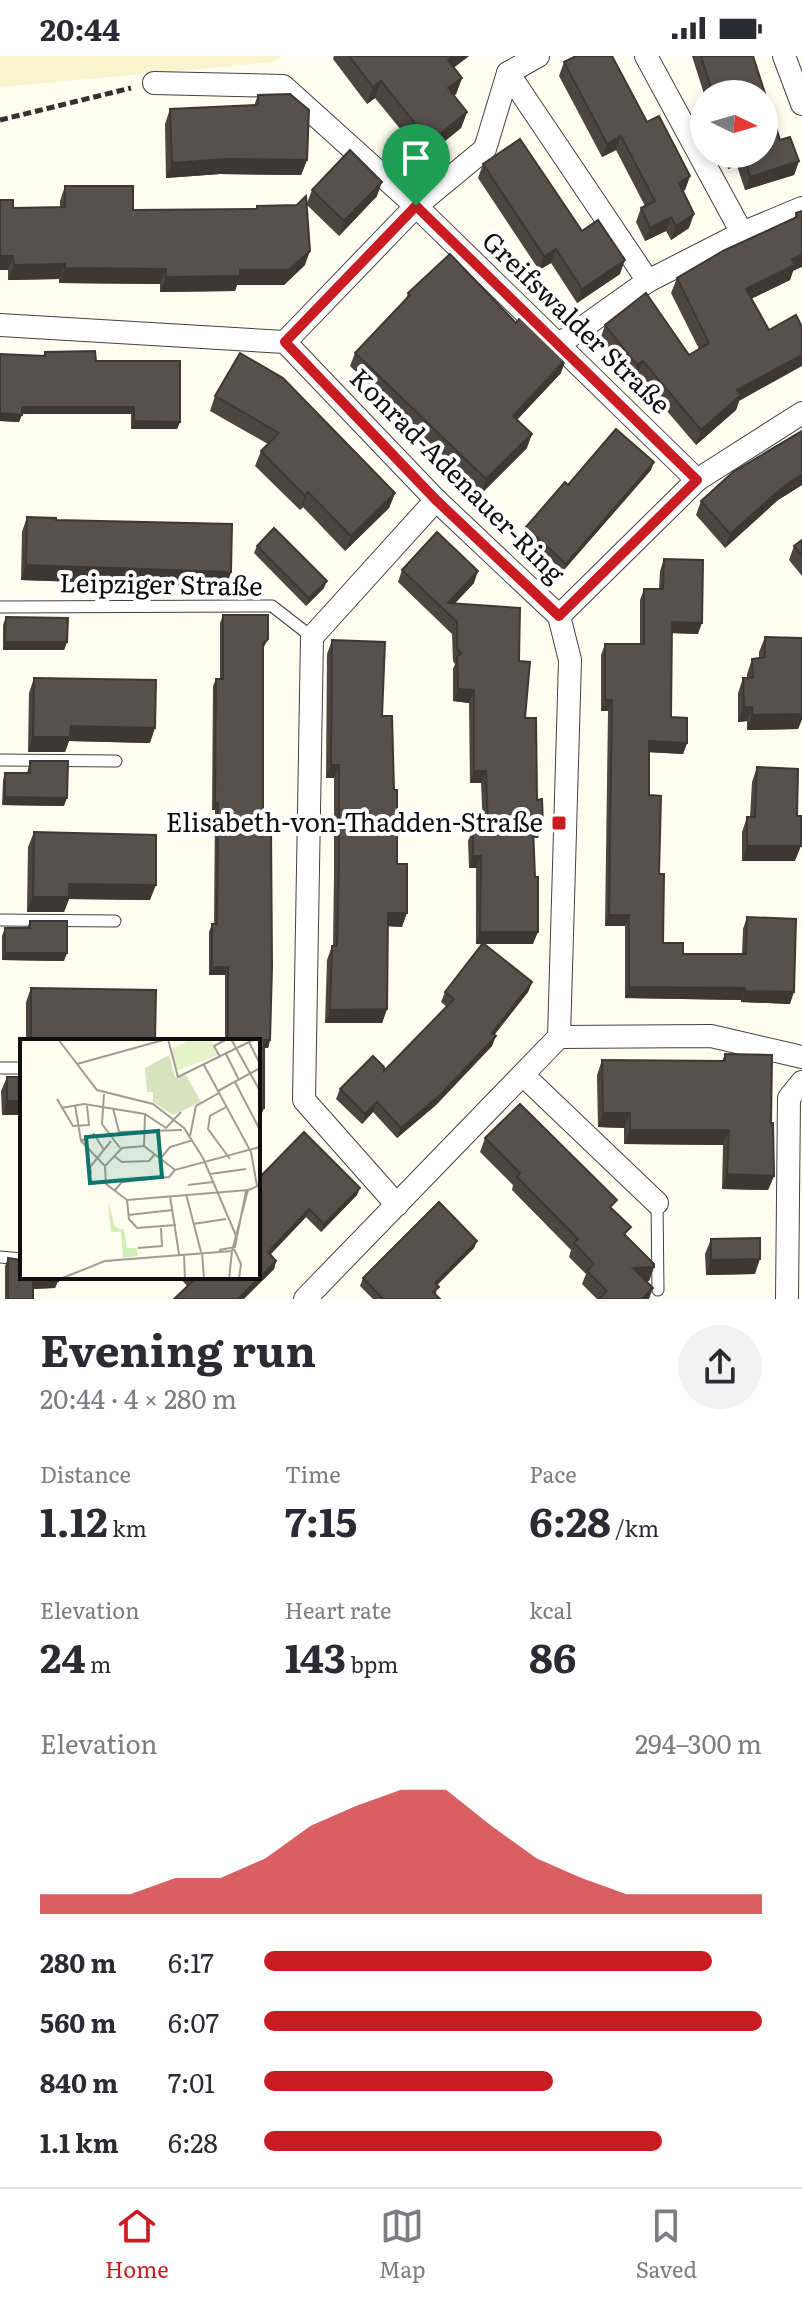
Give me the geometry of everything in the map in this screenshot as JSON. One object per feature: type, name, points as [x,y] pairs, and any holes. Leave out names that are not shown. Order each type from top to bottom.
[{"type":"street","points":[[0,325],[285,342],[416,206],[485,149],[508,73],[538,56]]},
{"type":"street","points":[[646,56],[742,233]]},
{"type":"street","points":[[784,56],[802,104]]},
{"type":"street","points":[[508,73],[648,281]]},
{"type":"street","name":"Greifswalder Straße","points":[[154,83],[283,86],[416,206],[697,480]]},
{"type":"street","points":[[558,345],[648,281],[742,233],[802,208]]},
{"type":"street","name":"Konrad-Adenauer-Ring","points":[[285,342],[436,500],[559,616],[570,660],[559,1037]]},
{"type":"street","points":[[559,616],[697,480],[802,413]]},
{"type":"street","points":[[397,1205],[304,1100],[312,637],[436,500]]},
{"type":"street","points":[[309,1298],[559,1037],[711,1036],[802,1057]]},
{"type":"street","points":[[523,1075],[657,1203]]},
{"type":"street","points":[[787,1299],[789,1098],[802,1082]]},
{"type":"lane","name":"Leipziger Straße","points":[[0,607],[272,606],[312,637]]},
{"type":"lane","points":[[0,760],[116,761]]},
{"type":"lane","points":[[0,920],[115,921]]},
{"type":"lane","points":[[657,1203],[658,1290]]},
{"type":"lane","points":[[0,1257],[20,1259]]},
{"type":"path","points":[[0,120],[154,83]]},
{"type":"shaded area","points":[[0,56],[281,56],[274,62],[0,87]]},
{"type":"building","points":[[349,56],[453,56],[448,60],[462,78],[448,88],[467,112],[430,142],[381,81],[373,87]]},
{"type":"building","points":[[576,56],[612,56],[647,122],[659,116],[690,176],[679,183],[694,214],[676,226],[671,217],[650,228],[641,208],[655,201],[621,136],[607,144],[564,62]]},
{"type":"building","points":[[701,56],[753,56],[761,80],[709,80]]},
{"type":"building","points":[[290,94],[309,110],[307,160],[226,159],[172,163],[170,109],[258,105],[258,95]]},
{"type":"building","points":[[778,134],[780,140],[790,137],[799,161],[778,168]]},
{"type":"building","points":[[520,139],[582,231],[598,220],[625,260],[582,289],[556,249],[544,256],[483,164]]},
{"type":"building","points":[[350,150],[382,182],[344,221],[312,190]]},
{"type":"building","points":[[747,168],[778,168],[750,177]]},
{"type":"building","points":[[65,186],[133,186],[133,210],[257,209],[257,206],[297,205],[306,196],[310,251],[289,270],[240,270],[240,276],[166,277],[166,269],[14,265],[13,256],[0,256],[0,200],[13,200],[13,208],[65,207]]},
{"type":"building","points":[[802,211],[802,255],[792,259],[795,265],[746,289],[769,330],[796,315],[802,327],[802,355],[737,390],[741,395],[701,430],[643,361],[637,365],[605,325],[646,293],[689,355],[709,343],[677,278],[723,251],[797,217],[796,213]]},
{"type":"building","points":[[450,254],[516,323],[521,317],[566,359],[513,416],[532,434],[486,479],[355,353],[410,295],[408,293]]},
{"type":"building","points":[[95,351],[96,361],[180,361],[180,422],[134,421],[134,407],[22,407],[22,415],[0,413],[0,354],[45,356],[45,352]]},
{"type":"building","points":[[240,353],[283,378],[395,493],[351,536],[308,492],[305,496],[261,451],[279,433],[215,396]]},
{"type":"building","points":[[616,429],[654,462],[566,564],[526,527],[565,482],[568,485]]},
{"type":"building","points":[[802,431],[802,474],[730,534],[701,501],[733,472]]},
{"type":"building","points":[[27,517],[232,524],[231,572],[26,565]]},
{"type":"building","points":[[274,528],[327,581],[309,598],[257,546]]},
{"type":"building","points":[[437,532],[478,571],[448,603],[520,608],[519,661],[530,662],[525,718],[536,718],[537,800],[542,799],[543,826],[533,826],[535,877],[538,877],[538,932],[480,932],[481,856],[473,856],[473,829],[488,828],[486,771],[474,771],[474,690],[458,689],[457,657],[461,653],[457,649],[457,622],[402,570]]},
{"type":"building","points":[[802,540],[802,556],[794,546]]},
{"type":"building","points":[[664,559],[703,560],[702,623],[672,622],[671,717],[687,718],[687,743],[649,741],[649,795],[661,796],[659,874],[664,874],[663,943],[683,943],[683,954],[746,954],[747,917],[796,919],[794,992],[745,991],[745,988],[629,987],[629,915],[609,915],[612,700],[605,700],[605,644],[644,644],[644,589],[663,589]]},
{"type":"building","points":[[223,615],[268,615],[268,639],[263,644],[263,828],[271,828],[272,967],[270,1040],[264,1040],[264,1108],[260,1108],[260,1039],[228,1039],[228,967],[212,967],[212,924],[217,924],[216,679],[223,679]]},
{"type":"building","points":[[6,617],[68,618],[67,642],[5,642]]},
{"type":"building","points":[[765,637],[802,638],[802,714],[752,715],[752,707],[744,707],[743,678],[753,678],[752,659],[765,657]]},
{"type":"building","points":[[332,640],[385,642],[382,716],[392,716],[394,790],[397,790],[397,864],[407,864],[407,913],[388,913],[387,1009],[330,1010],[332,946],[337,946],[339,863],[339,765],[331,765]]},
{"type":"building","points":[[34,678],[156,680],[155,728],[71,726],[70,737],[33,737]]},
{"type":"building","points":[[30,761],[68,761],[67,798],[5,797],[5,773],[30,773]]},
{"type":"building","points":[[757,767],[798,769],[797,816],[801,816],[801,846],[747,846],[747,817],[755,817]]},
{"type":"building","points":[[34,832],[156,835],[156,885],[69,884],[69,897],[33,897]]},
{"type":"building","points":[[30,921],[67,921],[67,953],[5,953],[5,928],[30,928]]},
{"type":"building","points":[[483,943],[532,982],[492,1033],[496,1036],[440,1095],[401,1128],[377,1102],[365,1114],[340,1089],[373,1056],[384,1071],[454,999],[445,992]]},
{"type":"building","points":[[31,988],[156,990],[155,1039],[31,1039]]},
{"type":"building","points":[[725,1054],[772,1055],[774,1176],[727,1174],[729,1130],[630,1130],[630,1113],[603,1113],[602,1060],[725,1061]]},
{"type":"building","points":[[7,1077],[20,1077],[20,1101],[7,1101]]},
{"type":"building","points":[[520,1104],[617,1200],[610,1207],[631,1227],[624,1234],[654,1264],[654,1267],[633,1268],[653,1288],[642,1299],[599,1299],[607,1291],[587,1271],[594,1264],[574,1243],[578,1239],[517,1177],[520,1173],[485,1138]]},
{"type":"building","points":[[304,1132],[360,1188],[324,1224],[309,1209],[268,1252],[276,1261],[260,1277],[260,1177]]},
{"type":"building","points":[[439,1202],[477,1241],[435,1283],[439,1287],[433,1292],[440,1299],[383,1299],[363,1278]]},
{"type":"building","points":[[760,1238],[760,1259],[711,1260],[711,1239]]},
{"type":"building","points":[[8,1258],[20,1260],[20,1279],[58,1279],[33,1281],[33,1299],[8,1299]]},
{"type":"building","points":[[191,1279],[258,1279],[238,1299],[174,1299],[193,1281]]},
{"type":"place","name":"Elisabeth-von-Thadden-Straße","points":[[559,823]]},
{"type":"route","points":[[416,206],[697,480],[559,616],[436,500],[285,342],[416,206]]}]
